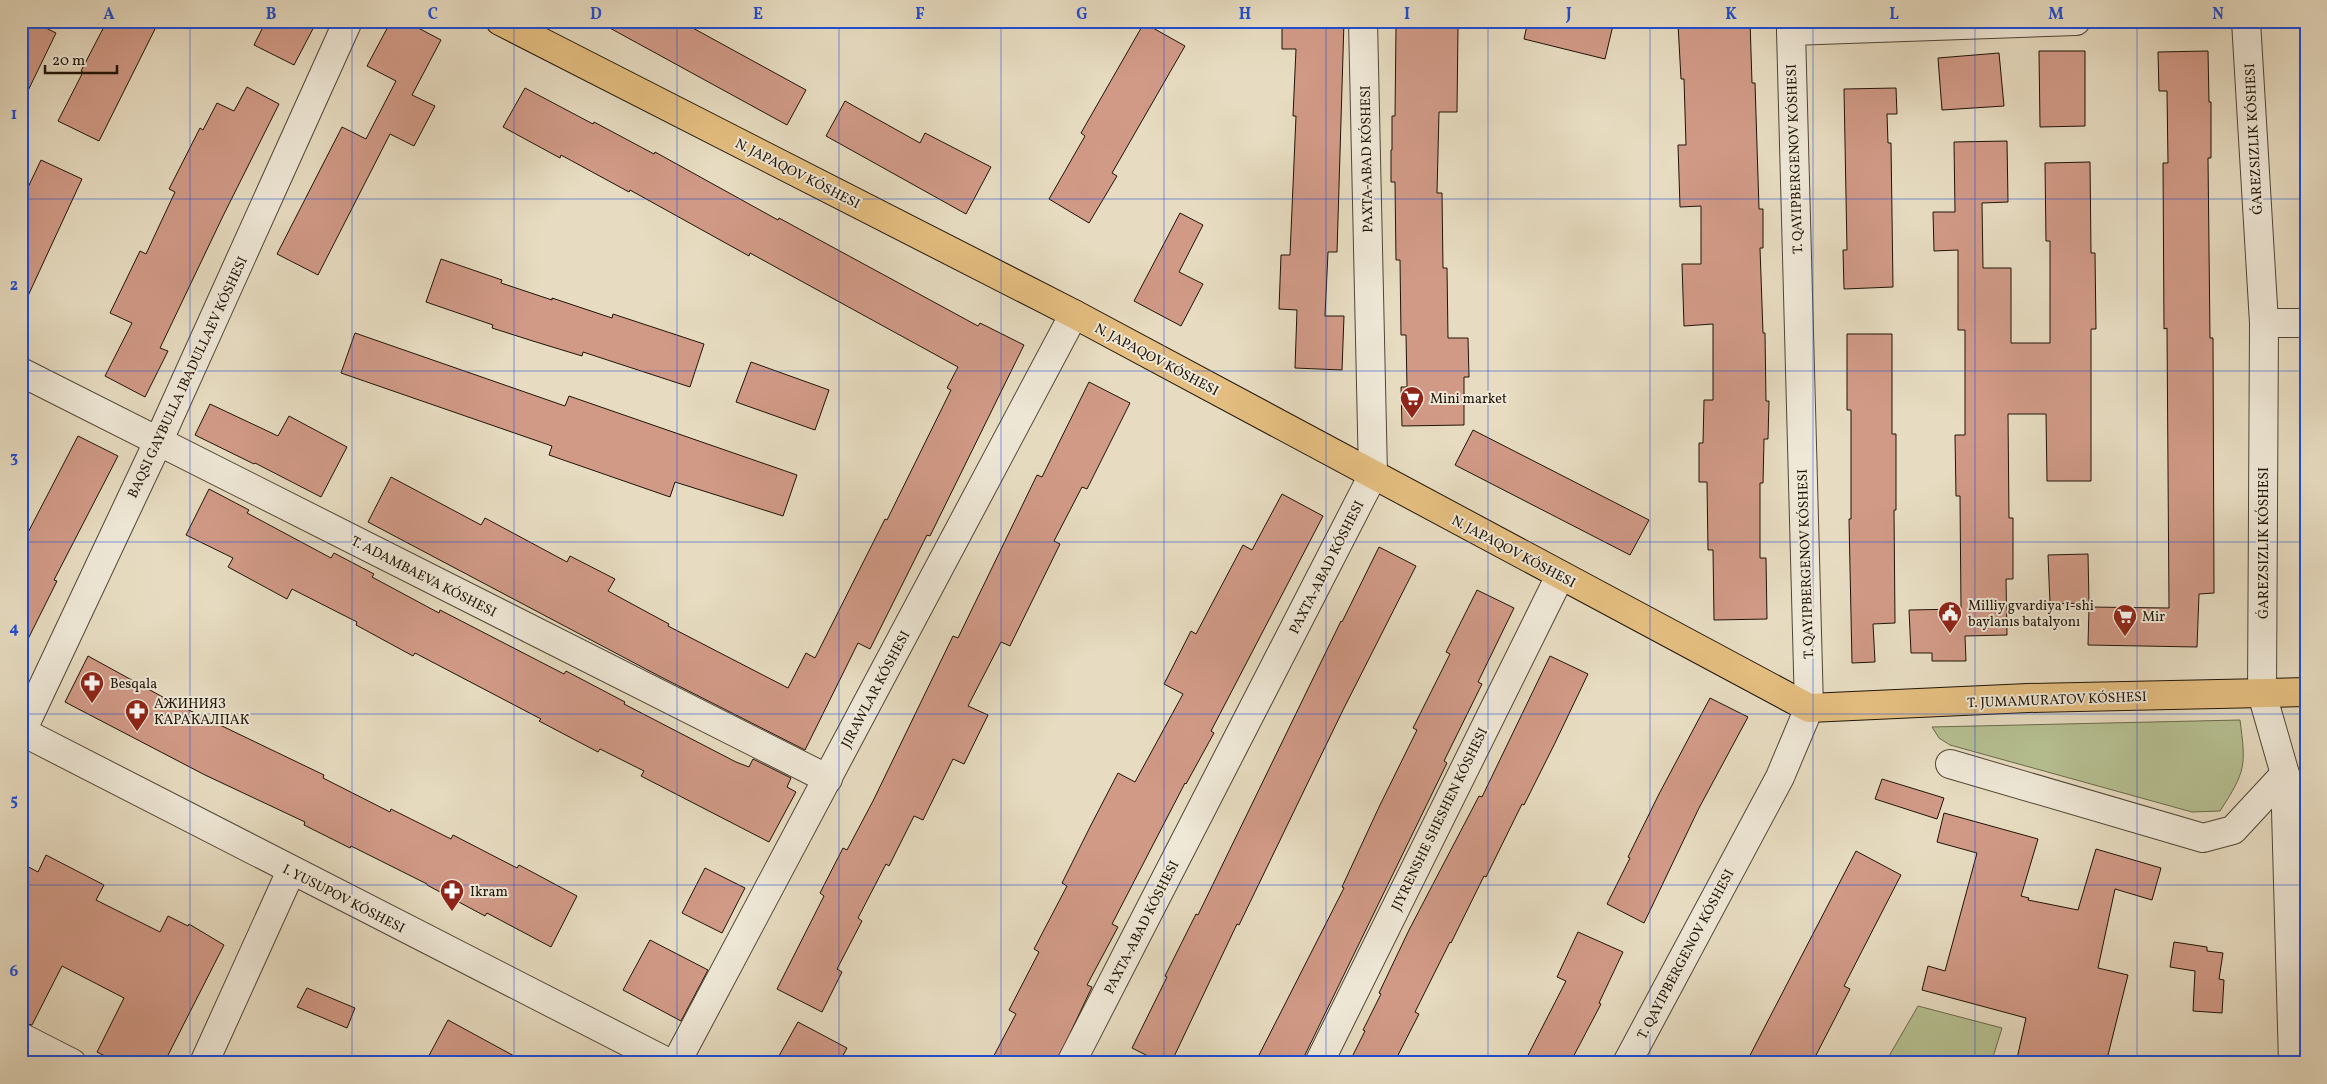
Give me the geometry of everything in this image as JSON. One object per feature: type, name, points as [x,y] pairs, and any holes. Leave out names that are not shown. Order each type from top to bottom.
[{"type":"main road","name":"N. JAPAQOV KÓSHESI","points":[[500,21],[1074,314],[1809,708]]},
{"type":"main road","name":"T. JUMAMURATOV KÓSHESI","points":[[1809,708],[2028,698],[2306,692]]},
{"type":"street","points":[[21,731],[158,442],[348,21]]},
{"type":"street","name":"PAXTA-ABAD KÓSHESI","points":[[1071,1063],[1373,475],[1362,21]]},
{"type":"street","points":[[1627,1063],[1780,777],[1809,708],[1791,26],[2076,21]]},
{"type":"street","name":"ǴAREZSIZLIK KÓSHESI","points":[[2246,21],[2264,323],[2262,694],[2285,774],[2293,1063]]},
{"type":"street","points":[[676,1063],[1074,314]]},
{"type":"street","points":[[2264,323],[2306,322]]},
{"type":"street","name":"T. ADAMBAEVA KÓSHESI","points":[[21,372],[828,779]]},
{"type":"street","name":"JIYRENSHE SHESHEN KÓSHESI","points":[[1319,1063],[1560,576]]},
{"type":"street","name":"I. YUSUPOV KÓSHESI","points":[[21,731],[669,1063]]},
{"type":"street","points":[[1950,764],[2203,838],[2233,830],[2285,774]]},
{"type":"street","points":[[204,1063],[291,871]]},
{"type":"street","points":[[21,1037],[72,1063]]},
{"type":"green space","points":[[2240,720],[2243,758],[2242,768],[2235,786],[2220,811],[2192,812],[1950,745],[1939,738],[1932,727]]},
{"type":"green space","points":[[1918,1006],[2002,1028],[1992,1060],[1989,1063],[1885,1063]]},
{"type":"building","points":[[21,21],[32,21],[56,33],[21,105]]},
{"type":"building","points":[[107,21],[159,21],[99,141],[58,121]]},
{"type":"building","points":[[266,21],[317,21],[294,65],[254,45]]},
{"type":"building","points":[[391,21],[405,21],[441,40],[412,95],[435,106],[414,146],[390,134],[318,275],[277,254],[342,127],[366,139],[396,81],[367,66]]},
{"type":"building","points":[[597,21],[680,21],[806,90],[787,125]]},
{"type":"building","points":[[1282,21],[1344,21],[1337,252],[1328,252],[1325,316],[1344,316],[1342,370],[1295,368],[1297,310],[1279,309],[1281,255],[1290,255],[1296,116],[1293,116],[1296,49],[1282,49]]},
{"type":"building","points":[[1528,21],[1614,21],[1605,59],[1524,39]]},
{"type":"building","points":[[1750,21],[1752,83],[1755,83],[1759,209],[1763,209],[1763,248],[1760,248],[1763,333],[1765,333],[1766,401],[1769,401],[1768,439],[1764,439],[1763,483],[1760,483],[1760,558],[1766,558],[1767,619],[1714,620],[1713,550],[1708,550],[1707,482],[1699,482],[1699,443],[1703,443],[1704,400],[1713,400],[1713,324],[1684,326],[1682,264],[1701,264],[1701,206],[1680,207],[1678,145],[1686,145],[1684,79],[1681,79],[1678,24]]},
{"type":"building","points":[[1144,23],[1185,46],[1112,173],[1117,176],[1089,223],[1049,199],[1085,136],[1081,133]]},
{"type":"building","points":[[1458,27],[1457,112],[1439,112],[1437,193],[1442,193],[1443,268],[1447,268],[1448,338],[1468,338],[1469,377],[1464,377],[1464,425],[1402,426],[1401,387],[1407,387],[1406,335],[1401,335],[1400,260],[1396,260],[1395,182],[1391,182],[1392,116],[1395,116],[1396,28]]},
{"type":"building","points":[[2039,51],[2085,51],[2085,126],[2040,127]]},
{"type":"building","points":[[2208,51],[2209,102],[2211,102],[2211,158],[2208,158],[2210,338],[2213,338],[2214,593],[2199,594],[2197,647],[2088,645],[2089,607],[2169,608],[2167,328],[2164,329],[2163,163],[2168,163],[2167,91],[2159,91],[2158,52]]},
{"type":"building","points":[[1999,53],[2004,106],[1942,110],[1938,58]]},
{"type":"building","points":[[247,87],[279,104],[160,348],[168,351],[145,397],[105,376],[132,323],[110,313],[140,251],[146,254],[175,192],[169,189],[200,128],[203,130],[217,103],[234,111]]},
{"type":"building","points":[[525,88],[593,124],[594,122],[654,154],[655,152],[778,220],[779,218],[978,326],[980,323],[1024,345],[930,536],[927,535],[870,649],[858,643],[805,750],[659,676],[368,522],[391,477],[481,525],[485,518],[567,562],[570,556],[615,579],[608,591],[669,624],[668,626],[788,688],[806,653],[815,658],[885,519],[887,520],[951,390],[947,388],[958,367],[750,253],[749,256],[630,190],[629,192],[561,155],[560,158],[503,127]]},
{"type":"building","points":[[1896,88],[1897,114],[1887,114],[1888,143],[1891,143],[1893,287],[1844,289],[1843,250],[1847,250],[1844,89]]},
{"type":"building","points":[[845,101],[920,143],[925,133],[991,167],[966,214],[826,136]]},
{"type":"building","points":[[2007,141],[2008,202],[1982,203],[1983,268],[2011,268],[2011,343],[2050,343],[2050,241],[2046,241],[2045,163],[2090,162],[2091,253],[2095,253],[2096,329],[2091,329],[2091,481],[2047,481],[2046,414],[2008,414],[2009,518],[2013,518],[2013,579],[2006,579],[2007,635],[1965,636],[1966,661],[1932,661],[1932,653],[1911,653],[1909,610],[1961,609],[1960,496],[1956,496],[1955,435],[1965,435],[1965,330],[1958,330],[1958,250],[1934,251],[1933,212],[1955,212],[1954,142]]},
{"type":"building","points":[[41,160],[82,179],[21,311],[21,202]]},
{"type":"building","points":[[1180,213],[1203,225],[1179,272],[1203,284],[1181,326],[1134,301]]},
{"type":"building","points":[[441,259],[502,280],[501,283],[552,300],[552,298],[612,318],[613,314],[704,344],[690,387],[583,352],[582,356],[492,328],[493,325],[426,302]]},
{"type":"building","points":[[355,333],[565,406],[569,396],[797,475],[783,516],[675,482],[670,497],[549,455],[552,446],[341,373]]},
{"type":"building","points":[[1847,334],[1892,334],[1892,434],[1896,434],[1896,510],[1894,510],[1895,623],[1873,624],[1875,662],[1852,663],[1849,519],[1851,519],[1851,410],[1847,410]]},
{"type":"building","points":[[751,362],[829,390],[815,430],[736,402]]},
{"type":"building","points":[[1089,382],[1130,403],[1087,489],[1082,487],[1054,541],[1060,544],[1010,646],[1001,642],[968,706],[988,715],[964,764],[953,759],[923,820],[914,816],[889,866],[886,864],[858,918],[862,921],[837,969],[842,972],[822,1012],[777,989],[824,896],[820,893],[843,848],[847,850],[873,801],[953,636],[958,638],[1037,475],[1042,477]]},
{"type":"building","points":[[210,404],[278,436],[289,416],[347,447],[321,497],[195,435]]},
{"type":"building","points":[[1473,430],[1649,520],[1630,555],[1455,465]]},
{"type":"building","points":[[78,436],[118,456],[54,580],[57,581],[21,653],[21,546]]},
{"type":"building","points":[[209,489],[249,510],[247,513],[331,558],[334,553],[374,574],[372,577],[439,613],[440,610],[564,674],[566,671],[625,702],[624,704],[736,762],[749,767],[753,759],[791,778],[787,787],[796,792],[769,842],[641,776],[644,771],[600,749],[598,752],[539,721],[541,719],[415,653],[413,656],[356,625],[357,622],[292,589],[287,599],[228,567],[233,558],[186,535]]},
{"type":"building","points":[[1282,494],[1323,516],[1211,731],[1214,733],[1185,783],[1112,924],[1118,927],[1087,985],[1092,987],[1056,1063],[990,1063],[1016,1014],[1009,1010],[1039,952],[1034,949],[1067,886],[1062,883],[1091,825],[1118,773],[1135,782],[1183,694],[1164,684],[1191,631],[1196,634],[1243,545],[1252,550]]},
{"type":"building","points":[[1379,547],[1416,566],[1343,710],[1239,925],[1237,924],[1171,1063],[1162,1063],[1132,1048],[1167,977],[1165,976],[1196,914],[1198,915]]},
{"type":"building","points":[[2088,554],[2089,603],[2050,604],[2048,555]]},
{"type":"building","points":[[1477,590],[1514,608],[1478,682],[1482,684],[1444,761],[1447,763],[1301,1063],[1255,1063],[1344,888],[1342,887],[1417,730],[1413,728],[1450,654],[1446,652]]},
{"type":"building","points":[[88,656],[170,701],[324,775],[323,778],[390,812],[391,809],[451,839],[453,835],[517,868],[519,865],[577,896],[551,947],[487,913],[485,916],[427,884],[304,825],[305,822],[205,775],[65,702]]},
{"type":"building","points":[[1550,656],[1588,674],[1555,743],[1524,805],[1522,804],[1486,877],[1484,876],[1450,942],[1415,1012],[1419,1014],[1394,1063],[1349,1063],[1409,930],[1479,796],[1482,797]]},
{"type":"building","points":[[1710,698],[1748,717],[1699,808],[1644,923],[1607,904],[1659,794]]},
{"type":"building","points":[[1882,779],[1944,798],[1937,819],[1875,799]]},
{"type":"building","points":[[1944,813],[2038,839],[2021,896],[2029,898],[2028,900],[2078,910],[2096,849],[2161,868],[2152,900],[2115,889],[2098,968],[2128,975],[2106,1063],[2016,1063],[2026,1018],[1922,990],[1928,966],[1945,971],[1977,853],[1937,842]]},
{"type":"building","points":[[1856,851],[1901,875],[1844,986],[1850,989],[1812,1063],[1746,1063]]},
{"type":"building","points":[[46,855],[104,885],[96,900],[160,932],[168,916],[188,926],[189,924],[224,945],[164,1063],[119,1063],[97,1052],[124,998],[62,966],[32,1025],[21,1022],[21,863],[38,872]]},
{"type":"building","points":[[705,868],[745,888],[722,933],[682,913]]},
{"type":"building","points":[[1578,932],[1623,952],[1599,1003],[1601,1004],[1570,1063],[1524,1063],[1566,981],[1557,977]]},
{"type":"building","points":[[650,940],[708,970],[681,1021],[623,990]]},
{"type":"building","points":[[2174,942],[2207,947],[2207,951],[2223,953],[2219,979],[2224,980],[2222,1013],[2193,1011],[2195,971],[2170,967]]},
{"type":"building","points":[[307,988],[355,1008],[347,1028],[297,1007]]},
{"type":"building","points":[[448,1020],[527,1063],[425,1063]]},
{"type":"building","points":[[798,1022],[847,1048],[839,1063],[775,1063]]},
{"type":"place","name":"Mini market","points":[[1412,419]]},
{"type":"place","name":"Milliy gvardiya 1-shi baylanıs batalyonı","points":[[1950,634]]},
{"type":"place","name":"Mir","points":[[2125,637]]},
{"type":"place","name":"Besqala","points":[[92,704]]},
{"type":"place","name":"АЖИНИЯЗ КАРАКАЛПАК","points":[[137,732]]},
{"type":"place","name":"Ikram","points":[[452,912]]}]
